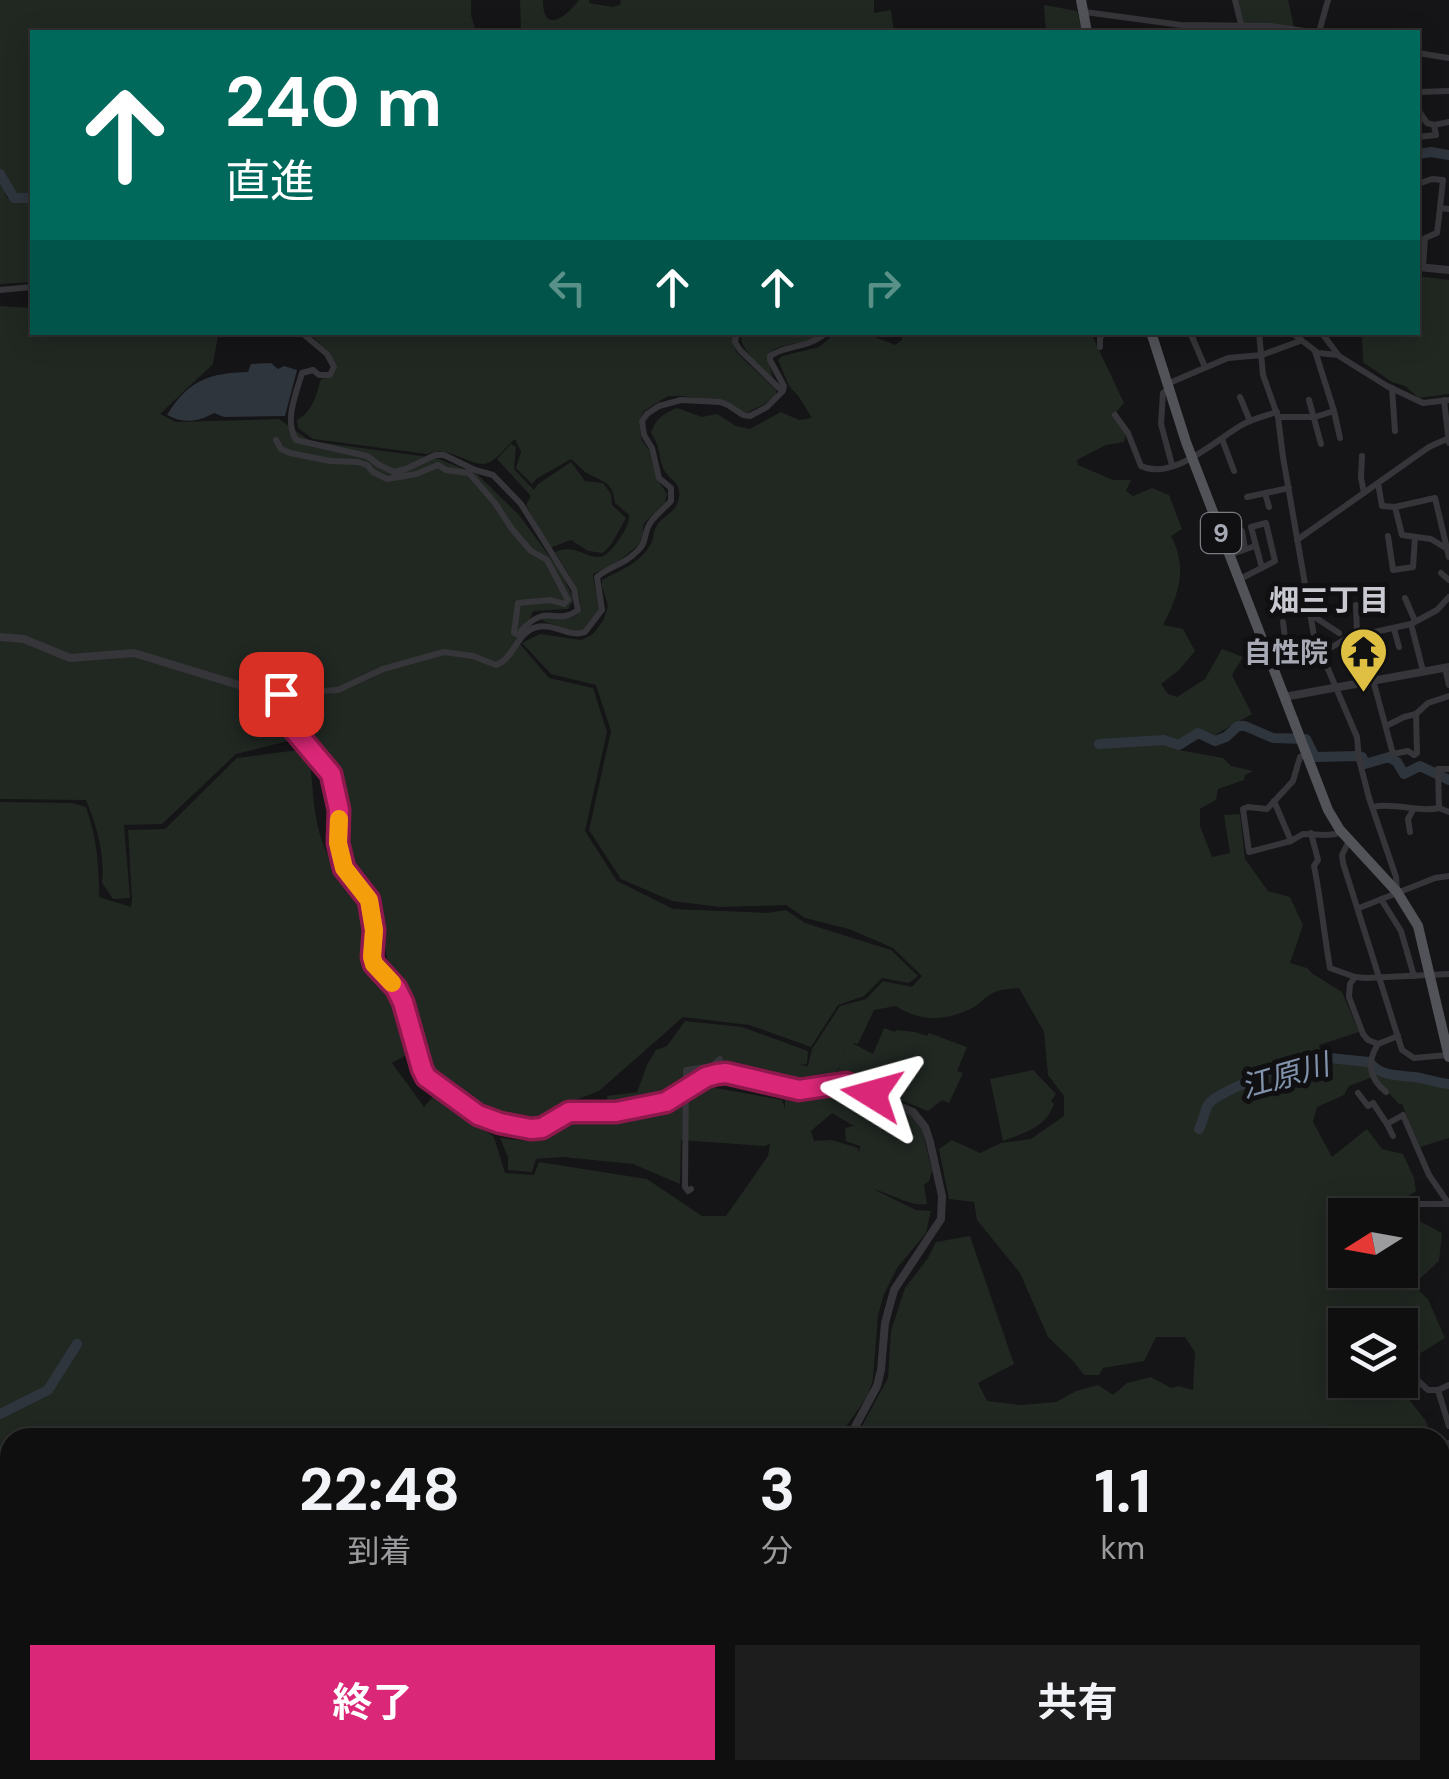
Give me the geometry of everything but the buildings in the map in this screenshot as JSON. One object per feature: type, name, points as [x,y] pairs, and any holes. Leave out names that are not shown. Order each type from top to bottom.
[{"type":"main road","name":"9","points":[[1152,335],[1193,458],[1328,810],[1349,841],[1397,892],[1418,926],[1449,1055]]},
{"type":"street","points":[[1235,0],[1242,30]]},
{"type":"street","points":[[1320,30],[1328,0]]},
{"type":"street","points":[[1082,6],[1181,25],[1298,30]]},
{"type":"street","points":[[1420,53],[1449,58]]},
{"type":"street","points":[[1420,92],[1449,90]]},
{"type":"street","points":[[1420,114],[1434,125],[1449,122]]},
{"type":"street","points":[[1420,137],[1436,135],[1434,125]]},
{"type":"street","points":[[1420,183],[1442,180],[1444,208],[1437,232],[1421,236],[1420,267],[1449,270]]},
{"type":"street","points":[[0,290],[30,288]]},
{"type":"street","points":[[0,638],[24,639],[70,658],[134,653],[275,696],[338,690],[383,669],[444,652],[473,656],[496,665],[506,660],[533,619],[548,614],[570,616],[578,610],[574,590],[521,504],[493,475],[444,455],[394,472],[367,456],[296,440],[290,421],[302,373],[312,370],[330,375],[334,367],[304,335]]},
{"type":"street","points":[[736,335],[740,350],[783,392]]},
{"type":"street","points":[[521,636],[540,626],[574,635],[586,632],[602,610],[596,578],[639,549],[650,522],[671,501],[671,488],[659,478],[652,448],[642,428],[647,414],[681,400],[720,402],[747,416],[767,407],[783,392],[770,356],[776,351],[806,346],[824,335]]},
{"type":"street","points":[[1100,347],[1102,335]]},
{"type":"street","points":[[1191,335],[1205,367]]},
{"type":"street","points":[[1259,335],[1263,375],[1278,415],[1316,642],[1360,745],[1359,758],[1396,877],[1397,892]]},
{"type":"street","points":[[1294,335],[1316,351],[1340,356],[1423,404],[1446,400],[1448,440],[1429,447],[1297,540]]},
{"type":"street","points":[[1323,335],[1340,356]]},
{"type":"street","points":[[1172,466],[1161,424],[1168,386],[1228,358],[1260,355],[1300,341]]},
{"type":"street","points":[[1316,351],[1340,438]]},
{"type":"street","points":[[1392,388],[1395,431]]},
{"type":"street","points":[[1240,397],[1250,421]]},
{"type":"street","points":[[1309,400],[1321,444]]},
{"type":"street","points":[[1115,416],[1128,432],[1141,466],[1153,470],[1193,458],[1250,421],[1278,415],[1315,417],[1334,411]]},
{"type":"street","points":[[1222,439],[1234,471]]},
{"type":"street","points":[[276,440],[281,449],[290,453],[358,462],[387,479],[438,465],[469,473],[512,529],[546,560],[565,590],[568,600],[564,604],[552,600],[518,602],[514,633],[521,636]]},
{"type":"street","points":[[1362,456],[1364,493]]},
{"type":"street","points":[[1378,483],[1382,506],[1435,498],[1449,557]]},
{"type":"street","points":[[1246,497],[1289,488]]},
{"type":"street","points":[[1265,493],[1268,507]]},
{"type":"street","points":[[1395,507],[1402,535]]},
{"type":"street","points":[[1239,580],[1262,568],[1275,560],[1266,523],[1251,527],[1262,568]]},
{"type":"street","points":[[1242,531],[1245,549]]},
{"type":"street","points":[[1415,537],[1413,567],[1393,570],[1386,536],[1402,535],[1431,539],[1445,548]]},
{"type":"street","points":[[1230,554],[1256,546]]},
{"type":"street","points":[[1441,573],[1449,580]]},
{"type":"street","points":[[1322,653],[1339,641],[1413,622],[1437,610],[1449,597]]},
{"type":"street","points":[[1405,598],[1423,671]]},
{"type":"street","points":[[1356,605],[1356,636]]},
{"type":"street","points":[[1309,613],[1339,633]]},
{"type":"street","points":[[1284,622],[1286,645]]},
{"type":"street","points":[[1394,629],[1399,647]]},
{"type":"street","points":[[1266,650],[1316,642]]},
{"type":"street","points":[[1297,644],[1305,662]]},
{"type":"street","points":[[1284,697],[1447,668],[1449,684]]},
{"type":"street","points":[[1373,680],[1393,754],[1417,753],[1416,714]]},
{"type":"street","points":[[275,696],[294,730],[331,774],[344,868],[369,900],[374,964],[403,1002],[422,1069],[426,1077],[478,1115],[500,1123],[542,1128],[569,1112],[650,1107],[666,1102],[706,1077],[726,1073],[799,1090],[846,1083],[913,1112],[925,1127],[942,1196],[942,1219],[894,1290],[883,1334],[877,1386],[854,1428]]},
{"type":"street","points":[[1386,726],[1449,696]]},
{"type":"street","points":[[1306,754],[1300,758],[1294,781],[1274,801],[1263,810],[1243,809],[1249,852],[1311,833],[1340,830]]},
{"type":"street","points":[[1439,808],[1438,770],[1449,769]]},
{"type":"street","points":[[1274,801],[1291,841]]},
{"type":"street","points":[[1373,807],[1439,808],[1449,812]]},
{"type":"street","points":[[1410,832],[1408,819],[1413,810]]},
{"type":"street","points":[[1311,833],[1318,860],[1314,866],[1330,968],[1355,977],[1381,979],[1449,974]]},
{"type":"street","points":[[1349,841],[1343,862],[1402,1050],[1414,1058],[1449,1055]]},
{"type":"street","points":[[1359,908],[1434,878],[1449,876]]},
{"type":"street","points":[[1381,899],[1402,931],[1414,976]]},
{"type":"street","points":[[1355,977],[1348,997],[1363,1034],[1378,1044],[1398,1036]]},
{"type":"street","points":[[1378,1044],[1370,1063],[1372,1076],[1386,1092]]},
{"type":"street","points":[[691,1189],[685,1187],[686,1070],[712,1066],[720,1059]]},
{"type":"street","points":[[1358,1093],[1368,1106],[1373,1103],[1393,1136]]},
{"type":"street","points":[[1387,1124],[1404,1115],[1430,1174],[1449,1204]]},
{"type":"street","points":[[1418,1204],[1449,1204]]},
{"type":"street","points":[[1418,1381],[1428,1390],[1449,1385]]},
{"type":"street","points":[[1438,1390],[1449,1426]]},
{"type":"shaded area","points":[[0,0],[471,0],[475,28],[493,30],[30,30],[30,195],[15,194],[0,170]]},
{"type":"shaded area","points":[[520,0],[543,0],[547,17],[556,20],[579,0],[612,7],[620,5],[621,0],[874,0],[874,13],[891,10],[894,30],[521,30]]},
{"type":"shaded area","points":[[1237,0],[1288,0],[1294,27],[1243,25]]},
{"type":"shaded area","points":[[1044,5],[1077,11],[1082,30],[1046,30]]},
{"type":"shaded area","points":[[0,179],[7,198],[17,203],[30,202],[30,282],[0,284]]},
{"type":"shaded area","points":[[1420,276],[1449,280],[1449,394],[1419,398],[1363,362],[1362,335],[1420,335]]},
{"type":"shaded area","points":[[0,306],[30,308],[30,335],[218,335],[213,364],[160,414],[176,422],[279,419],[310,441],[436,458],[477,474],[519,515],[559,569],[574,599],[568,609],[533,611],[520,644],[549,678],[593,688],[607,732],[585,831],[617,881],[673,909],[767,913],[786,910],[805,923],[891,950],[918,976],[909,983],[882,978],[864,996],[838,1005],[811,1047],[749,1025],[683,1017],[599,1091],[532,1123],[504,1117],[469,1100],[429,1067],[401,978],[387,959],[378,900],[354,874],[346,839],[347,805],[328,756],[312,735],[236,754],[162,824],[124,825],[130,898],[113,899],[102,883],[99,841],[86,800],[0,799]]},
{"type":"shaded area","points":[[311,335],[733,335],[736,352],[776,390],[776,396],[748,412],[729,402],[681,396],[668,396],[644,411],[639,420],[641,439],[667,494],[665,502],[644,523],[641,543],[616,563],[593,574],[598,612],[583,631],[575,632],[543,621],[543,617],[571,618],[580,611],[574,585],[555,552],[575,550],[596,557],[611,550],[625,530],[629,515],[615,503],[609,486],[571,459],[532,484],[516,468],[521,452],[515,439],[493,460],[483,464],[445,452],[427,454],[313,439],[298,428],[297,420],[310,408],[321,379],[332,377],[337,368],[329,352]]},
{"type":"shaded area","points":[[741,335],[815,335],[771,352],[767,357],[773,378],[747,352]]},
{"type":"shaded area","points":[[834,335],[870,335],[895,345],[903,335],[1092,335],[1124,403],[1113,416],[1126,434],[1124,442],[1106,445],[1077,460],[1078,465],[1113,480],[1131,480],[1126,491],[1133,496],[1152,488],[1169,495],[1182,529],[1171,536],[1180,570],[1173,603],[1163,625],[1183,629],[1195,651],[1161,684],[1168,694],[1177,697],[1205,679],[1222,649],[1243,657],[1232,675],[1252,714],[1213,736],[1193,735],[1179,750],[1223,758],[1231,766],[1253,771],[1244,780],[1218,789],[1216,800],[1200,809],[1200,826],[1212,857],[1230,853],[1224,815],[1240,814],[1245,859],[1268,891],[1290,897],[1303,925],[1290,963],[1307,968],[1342,992],[1359,1032],[1319,1045],[1322,1058],[1372,1062],[1375,1071],[1386,1075],[1449,1084],[1449,1138],[1420,1147],[1402,1104],[1371,1070],[1370,1078],[1349,1086],[1344,1095],[1317,1107],[1313,1122],[1332,1157],[1367,1129],[1382,1149],[1403,1154],[1416,1191],[1406,1198],[1328,1198],[1328,1288],[1416,1288],[1428,1299],[1445,1338],[1418,1358],[1418,1308],[1328,1308],[1328,1398],[1408,1398],[1428,1428],[861,1428],[888,1378],[891,1331],[905,1288],[936,1242],[970,1236],[1014,1364],[978,1383],[987,1401],[1021,1405],[1056,1402],[1098,1385],[1113,1395],[1127,1383],[1151,1377],[1171,1388],[1193,1390],[1195,1352],[1185,1337],[1156,1337],[1144,1361],[1103,1368],[1099,1375],[1084,1375],[1048,1337],[1020,1273],[977,1220],[974,1202],[949,1199],[939,1149],[952,1140],[980,1153],[1001,1143],[1031,1139],[1064,1116],[1064,1096],[1048,1075],[1044,1032],[1019,988],[997,991],[964,1012],[944,1017],[915,1015],[896,1006],[874,1010],[858,1044],[852,1043],[873,1054],[884,1028],[927,1036],[929,1033],[967,1047],[957,1071],[963,1073],[949,1103],[942,1100],[928,1111],[837,1075],[841,1063],[833,1078],[812,1086],[760,1080],[718,1071],[718,1067],[681,1089],[682,1102],[705,1086],[782,1100],[785,1109],[785,1093],[811,1094],[846,1087],[909,1113],[922,1129],[932,1171],[924,1185],[927,1204],[907,1202],[873,1189],[916,1210],[931,1211],[926,1233],[897,1268],[884,1294],[878,1315],[873,1379],[868,1395],[845,1428],[0,1428],[0,802],[72,803],[86,807],[97,852],[99,897],[131,907],[128,830],[165,829],[237,758],[298,750],[310,761],[316,818],[330,858],[341,873],[370,894],[382,960],[396,976],[412,1052],[392,1063],[424,1107],[436,1093],[494,1137],[505,1173],[534,1175],[539,1162],[647,1179],[702,1216],[726,1216],[768,1156],[770,1144],[681,1140],[680,1184],[633,1164],[563,1157],[536,1159],[532,1172],[508,1170],[508,1157],[500,1138],[545,1138],[582,1118],[609,1118],[607,1096],[637,1092],[656,1050],[667,1046],[685,1021],[742,1027],[808,1051],[807,1064],[799,1065],[808,1066],[812,1049],[840,1006],[866,999],[883,981],[912,987],[922,976],[893,948],[849,929],[805,918],[786,905],[720,907],[672,901],[621,879],[589,830],[611,731],[596,685],[551,674],[522,643],[540,634],[581,640],[593,634],[608,606],[602,580],[642,555],[658,524],[675,507],[678,488],[664,470],[651,433],[661,417],[677,408],[702,417],[717,414],[736,426],[750,429],[781,412],[799,420],[812,418],[789,386],[778,360],[819,347]],"holes":[[[832,1113],[854,1126],[845,1128],[846,1141],[860,1146],[859,1153],[858,1148],[832,1140],[814,1141],[811,1131]]]},
{"type":"shaded area","points":[[271,363],[278,369],[284,366],[297,370],[285,416],[224,417],[214,413],[191,421],[167,415],[183,394],[201,381],[248,372],[251,364]]},
{"type":"shaded area","points":[[511,444],[516,447],[514,469],[534,490],[571,462],[585,481],[603,483],[611,494],[612,505],[626,518],[603,553],[588,551],[571,540],[550,548],[526,505],[531,496],[497,459]]},
{"type":"shaded area","points":[[1033,1070],[1056,1094],[1051,1101],[1054,1104],[1040,1124],[1003,1141],[990,1079]]},
{"type":"shaded area","points":[[1418,1219],[1442,1233],[1439,1261],[1418,1280]]},
{"type":"waterway","points":[[1420,154],[1449,155]]},
{"type":"waterway","points":[[0,174],[14,198],[30,198]]},
{"type":"waterway","points":[[1099,744],[1164,740],[1179,745],[1198,733],[1215,741],[1238,726],[1245,726],[1273,738],[1306,739],[1315,757],[1357,756],[1365,764],[1389,757],[1404,774],[1420,766],[1449,780]]},
{"type":"waterway","name":"江原川","points":[[1199,1129],[1208,1105],[1218,1096],[1268,1071],[1329,1058],[1369,1062],[1390,1074],[1449,1084]]},
{"type":"waterway","points":[[0,1414],[48,1390],[77,1344]]},
{"type":"slow traffic","points":[[339,819],[338,843],[344,868],[369,900],[374,964],[392,983]]},
{"type":"place","name":"自性院","points":[[1363,694]]},
{"type":"district","name":"畑三丁目","points":[[1329,601]]},
{"type":"route","points":[[281,694],[275,696],[294,730],[331,774],[337,794],[338,843],[344,868],[369,900],[374,964],[403,1002],[422,1069],[426,1077],[478,1115],[519,1128],[542,1128],[569,1112],[650,1107],[666,1102],[706,1077],[726,1073],[799,1090],[846,1083],[872,1094]]}]
